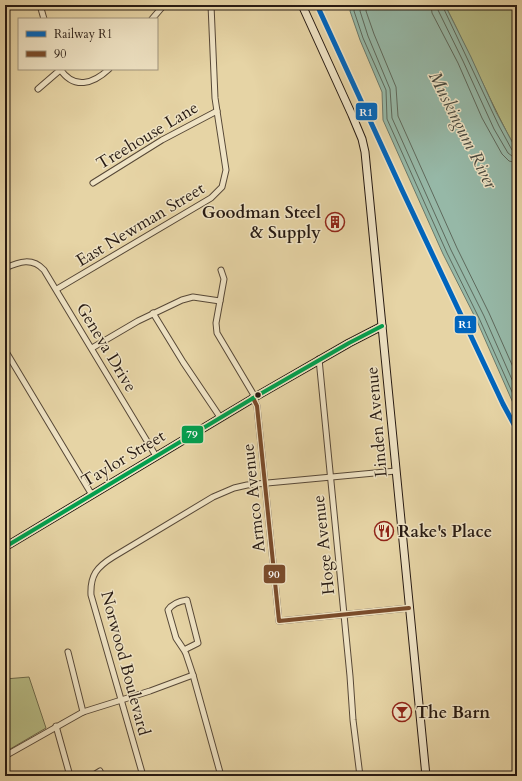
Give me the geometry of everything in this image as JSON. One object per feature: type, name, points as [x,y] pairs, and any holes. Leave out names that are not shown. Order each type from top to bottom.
[{"type":"street","points":[[40,5],[44,18]]},
{"type":"street","points":[[153,18],[164,5]]},
{"type":"street","name":"East Newman Street","points":[[57,290],[211,198],[219,191],[224,183],[226,170],[217,111],[214,79],[211,5]]},
{"type":"street","name":"Linden Avenue","points":[[302,5],[362,139],[365,152],[426,776]]},
{"type":"street","points":[[38,89],[59,70]]},
{"type":"street","points":[[61,70],[69,79],[84,83],[97,78],[108,70]]},
{"type":"street","name":"Treehouse Lane","points":[[93,183],[166,138],[217,111]]},
{"type":"street","name":"Geneva Drive","points":[[5,268],[15,263],[28,261],[35,262],[41,266],[57,290],[156,456]]},
{"type":"street","name":"Armco Avenue","points":[[221,270],[224,279],[216,323],[217,333],[254,397],[257,406],[279,620],[343,614]]},
{"type":"street","points":[[92,348],[153,313],[189,298],[204,298],[220,301]]},
{"type":"street","points":[[153,313],[183,362],[220,417]]},
{"type":"street","name":"Taylor Street","points":[[5,547],[254,397],[319,359],[382,326]]},
{"type":"street","points":[[5,350],[92,495]]},
{"type":"street","name":"Hoge Avenue","points":[[319,359],[360,776]]},
{"type":"street","name":"Norwood Boulevard","points":[[143,776],[91,595],[94,574],[103,563],[213,497],[234,488],[246,485],[396,471]]},
{"type":"street","points":[[184,650],[198,642],[187,600],[170,606],[168,610],[176,638],[186,654],[193,675],[221,776]]},
{"type":"street","points":[[343,614],[409,608]]},
{"type":"street","points":[[68,652],[83,712]]},
{"type":"street","points":[[5,756],[83,712],[121,701],[193,675]]},
{"type":"street","points":[[56,726],[70,776]]},
{"type":"street","points":[[92,776],[100,771]]},
{"type":"green space","points":[[445,5],[517,5],[517,151],[498,115]]},
{"type":"green space","points":[[29,677],[46,728],[5,752],[5,679]]},
{"type":"water","name":"Muskingum River","points":[[352,5],[445,5],[496,112],[517,151],[517,412],[476,319],[443,254],[383,120],[382,92],[360,40],[350,11]]},
{"type":"rail line","name":"R1","points":[[317,5],[402,190],[503,404],[517,430]]},
{"type":"transit line","name":"79","points":[[5,547],[255,397],[349,343],[382,326]]},
{"type":"transit line","name":"90","points":[[253,398],[257,406],[279,621],[409,608]]},
{"type":"place","name":"Goodman Steel & Supply","points":[[335,222]]},
{"type":"place","name":"Rake's Place","points":[[384,531]]},
{"type":"place","name":"The Barn","points":[[402,712]]}]
